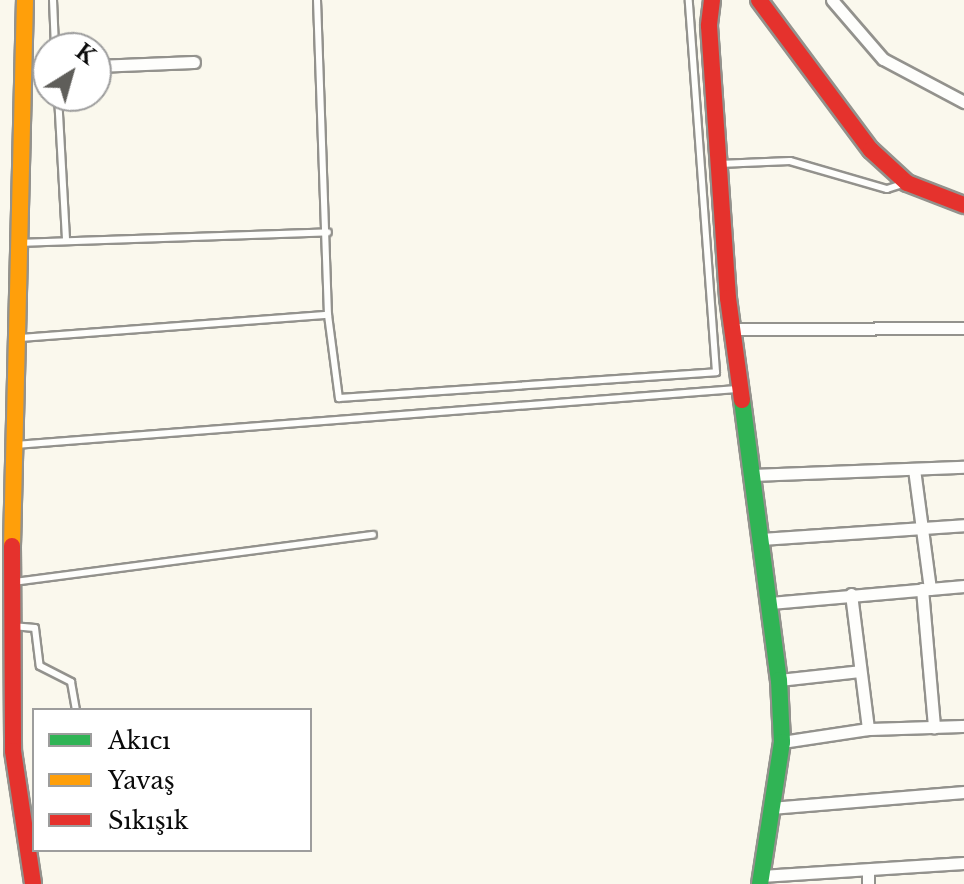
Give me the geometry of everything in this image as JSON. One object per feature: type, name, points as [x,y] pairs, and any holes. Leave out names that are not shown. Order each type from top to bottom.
[{"type":"street","points":[[25,0],[10,626],[13,751],[33,884]]},
{"type":"street","points":[[712,0],[719,164],[733,329],[779,680],[782,742],[761,880],[964,863]]},
{"type":"street","points":[[759,0],[871,150],[907,183],[964,205]]},
{"type":"street","points":[[832,0],[883,59],[964,102]]},
{"type":"street","points":[[112,65],[194,62]]},
{"type":"street","points":[[733,329],[964,328]]},
{"type":"street","points":[[752,475],[964,467]]},
{"type":"street","points":[[914,469],[922,526],[934,727]]},
{"type":"street","points":[[761,539],[964,525]]},
{"type":"street","points":[[770,603],[964,586]]},
{"type":"street","points":[[851,594],[868,729]]},
{"type":"street","points":[[779,680],[860,671]]},
{"type":"street","points":[[782,742],[868,729],[964,726]]},
{"type":"street","points":[[770,808],[964,792]]},
{"type":"street","points":[[868,871],[868,884]]},
{"type":"lane","points":[[53,0],[54,32]]},
{"type":"lane","points":[[317,0],[328,232],[328,315],[339,398],[716,372],[689,0]]},
{"type":"lane","points":[[59,112],[66,241]]},
{"type":"lane","points":[[719,164],[790,161],[887,189],[907,183]]},
{"type":"lane","points":[[20,243],[328,232]]},
{"type":"lane","points":[[17,338],[328,315]]},
{"type":"lane","points":[[15,445],[741,389]]},
{"type":"lane","points":[[10,583],[373,535]]},
{"type":"lane","points":[[10,626],[35,628],[40,666],[71,682],[76,708]]},
{"type":"traffic: fast","points":[[742,400],[779,680],[782,742],[760,884]]},
{"type":"traffic: slow","points":[[12,546],[25,0]]},
{"type":"traffic: jam","points":[[712,0],[709,26],[728,298],[742,400]]},
{"type":"traffic: jam","points":[[759,0],[871,150],[907,183],[964,205]]},
{"type":"traffic: jam","points":[[12,546],[13,751],[33,884]]}]
